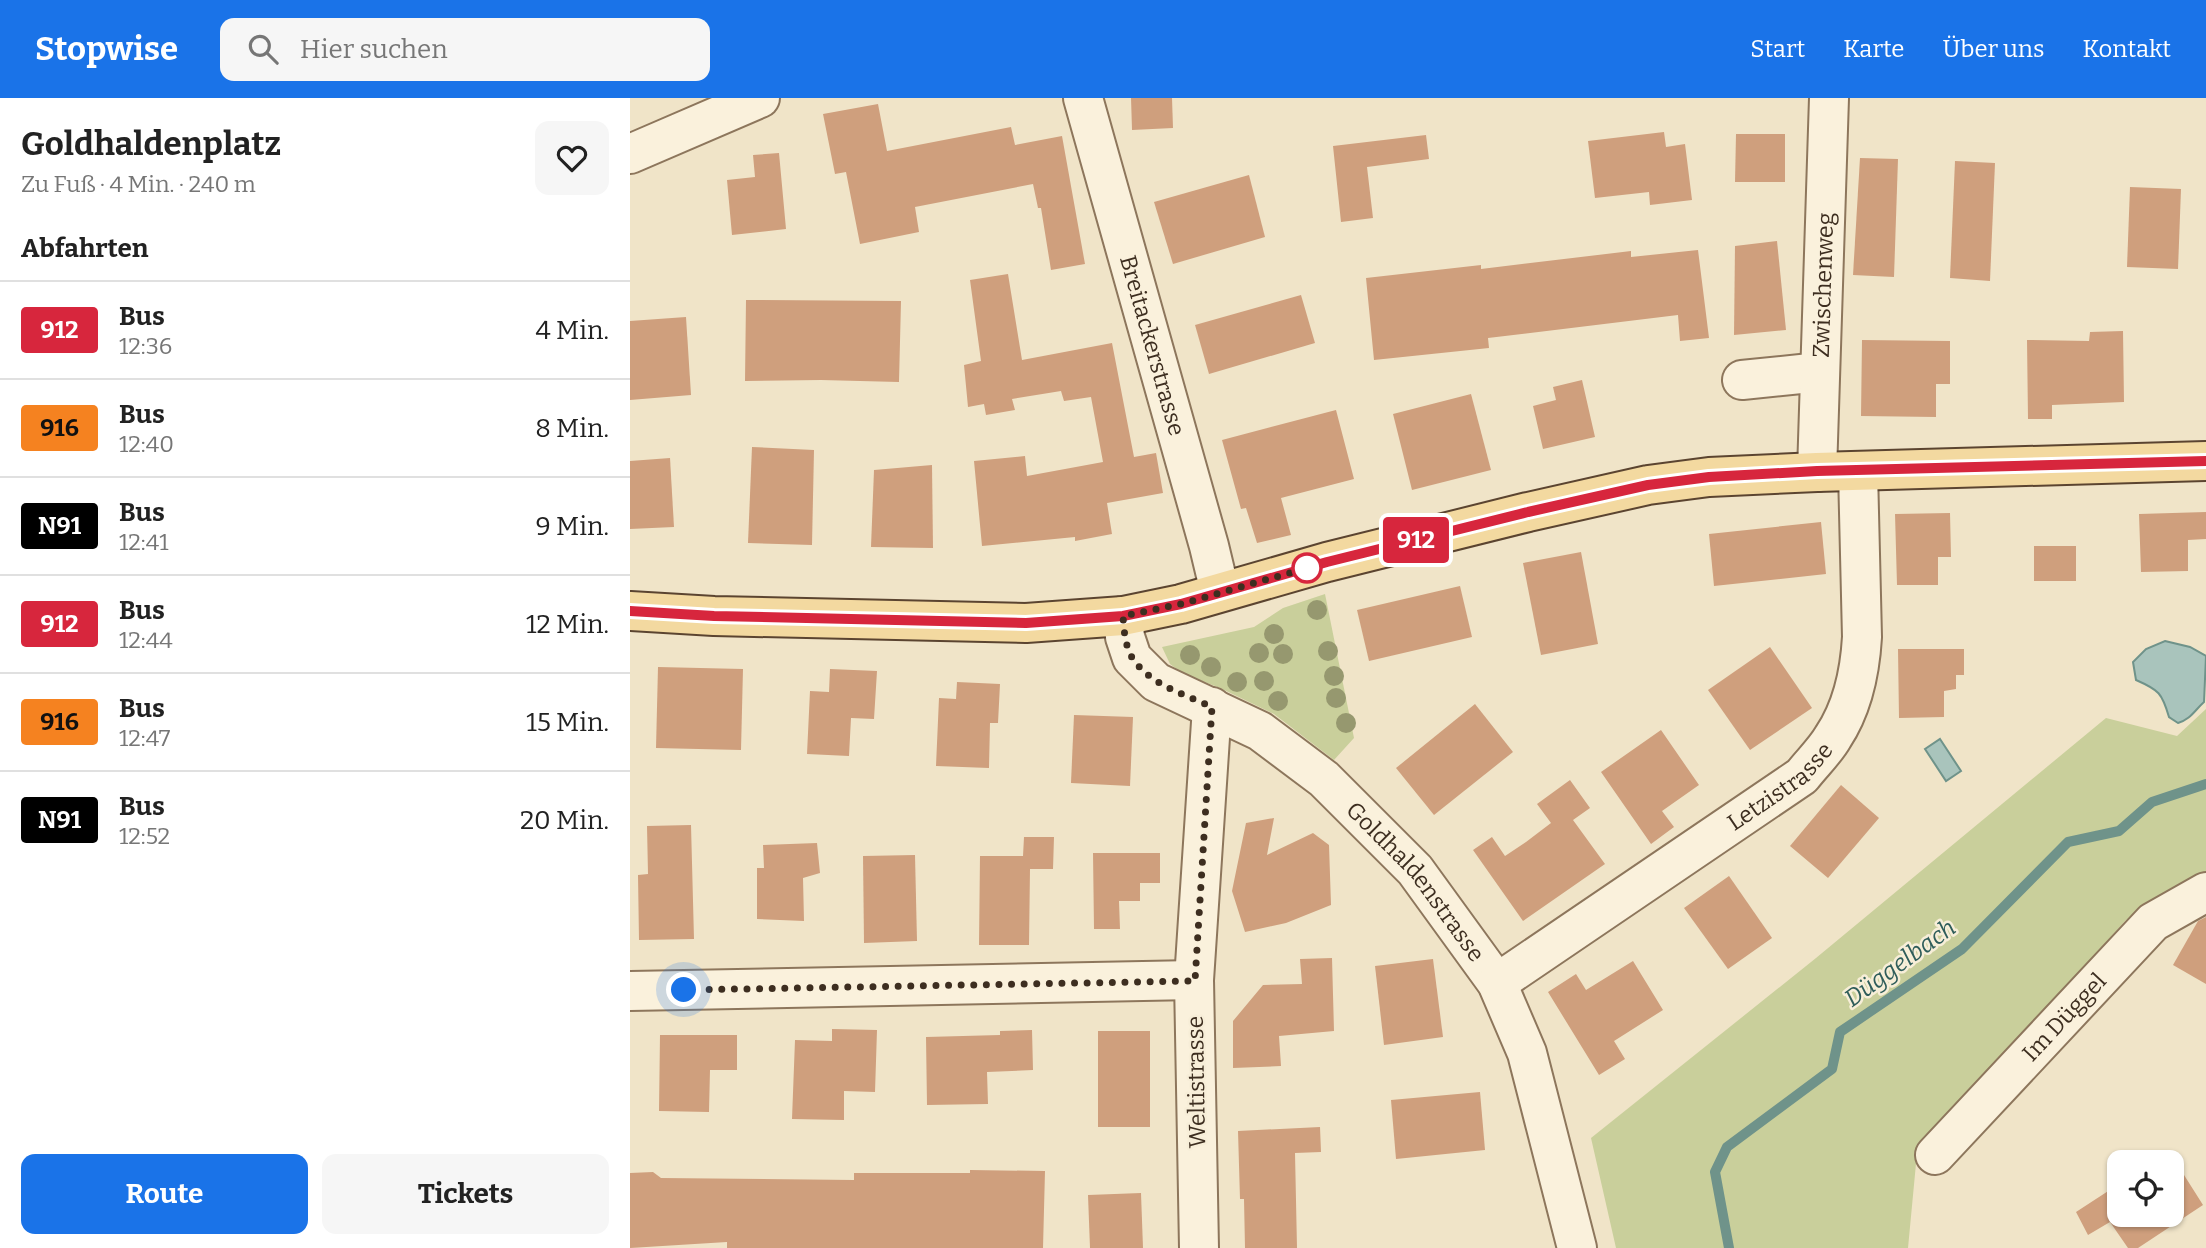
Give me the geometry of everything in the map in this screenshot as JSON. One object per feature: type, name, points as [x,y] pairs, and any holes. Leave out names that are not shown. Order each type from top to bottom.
[{"type":"main road","points":[[630,611],[714,616],[1026,623],[1123,616],[1181,604],[1327,562],[1648,485],[1709,477],[1817,471],[2206,461]]},
{"type":"street","points":[[630,154],[760,98]]},
{"type":"street","name":"Breitackerstrasse","points":[[1083,98],[1220,592]]},
{"type":"street","name":"Zwischenweg","points":[[1817,471],[1829,98]]},
{"type":"street","points":[[1742,380],[1820,372]]},
{"type":"street","name":"Letzistrasse","points":[[1497,983],[1802,776],[1834,737],[1854,695],[1861,662],[1858,471]]},
{"type":"street","name":"Goldhaldenstrasse","points":[[1123,616],[1125,637],[1132,658],[1156,682],[1260,731],[1324,779],[1415,870],[1497,983],[1527,1054],[1577,1248]]},
{"type":"street","name":"Weltistrasse","points":[[1199,1248],[1195,981],[1212,707]]},
{"type":"street","name":"Im Düggel","points":[[1935,1156],[2153,922],[2206,892]]},
{"type":"street","points":[[630,991],[1195,981]]},
{"type":"green space","points":[[1325,594],[1354,738],[1334,760],[1274,714],[1182,673],[1170,664],[1162,647],[1254,627],[1283,608]]},
{"type":"green space","points":[[2206,709],[2206,875],[2126,920],[1917,1153],[1908,1248],[1616,1248],[1591,1138],[1816,958],[2106,718],[2177,736]]},
{"type":"water","points":[[2165,641],[2190,647],[2206,656],[2204,702],[2189,717],[2178,723],[2169,717],[2158,693],[2136,680],[2133,662],[2146,649]]},
{"type":"water","points":[[1940,739],[1961,771],[1946,781],[1925,749]]},
{"type":"building","points":[[1131,98],[1172,98],[1173,128],[1132,130]]},
{"type":"building","points":[[878,104],[887,151],[1011,127],[1015,145],[1062,136],[1085,264],[1051,270],[1041,208],[1038,208],[1033,184],[915,207],[919,232],[860,244],[846,172],[835,174],[823,114]]},
{"type":"building","points":[[1664,132],[1666,147],[1685,144],[1692,200],[1650,205],[1649,192],[1595,198],[1588,141]]},
{"type":"building","points":[[1736,134],[1785,134],[1785,182],[1735,182]]},
{"type":"building","points":[[1426,135],[1429,159],[1367,167],[1373,218],[1341,222],[1333,146]]},
{"type":"building","points":[[779,153],[786,229],[732,235],[727,180],[755,177],[753,155]]},
{"type":"building","points":[[1860,158],[1898,159],[1894,277],[1853,275]]},
{"type":"building","points":[[1955,161],[1995,163],[1990,281],[1950,278]]},
{"type":"building","points":[[1249,175],[1265,237],[1173,264],[1154,202]]},
{"type":"building","points":[[2130,187],[2181,189],[2178,269],[2127,267]]},
{"type":"building","points":[[1777,241],[1786,330],[1734,335],[1735,246]]},
{"type":"building","points":[[1698,250],[1709,338],[1680,341],[1678,315],[1488,338],[1489,348],[1374,360],[1366,278],[1481,265],[1481,269],[1631,251],[1631,257]]},
{"type":"building","points":[[1008,274],[1022,360],[1112,343],[1134,457],[1156,453],[1163,493],[1107,503],[1112,534],[1075,541],[1075,537],[982,546],[974,461],[1025,456],[1027,476],[1103,462],[1091,397],[1064,401],[1061,391],[1012,399],[1015,410],[986,415],[984,404],[968,407],[964,365],[981,361],[970,280]]},
{"type":"building","points":[[1301,295],[1315,343],[1209,374],[1195,325]]},
{"type":"building","points":[[746,300],[901,301],[899,382],[745,381]]},
{"type":"building","points":[[686,317],[691,395],[630,400],[630,321]]},
{"type":"building","points":[[2123,331],[2124,402],[2052,405],[2052,419],[2028,419],[2027,340],[2089,341],[2090,332]]},
{"type":"building","points":[[1862,340],[1950,341],[1950,384],[1936,384],[1936,417],[1861,416]]},
{"type":"building","points":[[1582,380],[1595,437],[1543,449],[1533,406],[1556,400],[1553,387]]},
{"type":"building","points":[[1471,394],[1491,470],[1412,490],[1393,414]]},
{"type":"building","points":[[1336,410],[1354,479],[1281,498],[1291,535],[1257,543],[1246,508],[1241,509],[1222,440]]},
{"type":"building","points":[[752,447],[814,450],[812,545],[748,543]]},
{"type":"building","points":[[670,458],[674,527],[630,529],[630,461]]},
{"type":"building","points":[[932,465],[933,548],[871,547],[874,470]]},
{"type":"building","points":[[2206,512],[2206,539],[2188,540],[2188,571],[2141,572],[2139,514]]},
{"type":"building","points":[[1950,513],[1951,557],[1938,557],[1938,585],[1897,585],[1895,514]]},
{"type":"building","points":[[1821,522],[1826,574],[1714,586],[1709,534]]},
{"type":"building","points":[[2034,546],[2076,546],[2076,581],[2034,581]]},
{"type":"building","points":[[1581,552],[1598,644],[1541,655],[1523,563]]},
{"type":"building","points":[[1460,586],[1472,637],[1369,661],[1357,610]]},
{"type":"building","points":[[1770,647],[1812,708],[1750,750],[1708,690]]},
{"type":"building","points":[[1898,649],[1964,649],[1964,675],[1956,675],[1956,689],[1944,691],[1944,717],[1899,718]]},
{"type":"building","points":[[658,667],[743,669],[741,750],[656,748]]},
{"type":"building","points":[[830,669],[877,671],[874,719],[851,718],[849,756],[807,754],[810,691],[829,692]]},
{"type":"building","points":[[957,682],[1000,684],[998,723],[990,723],[989,768],[936,766],[939,698],[956,699]]},
{"type":"building","points":[[1475,704],[1513,752],[1434,815],[1396,768]]},
{"type":"building","points":[[1074,715],[1133,717],[1130,786],[1071,783]]},
{"type":"building","points":[[1661,730],[1699,785],[1662,811],[1674,827],[1651,844],[1601,772]]},
{"type":"building","points":[[1570,780],[1590,808],[1573,820],[1605,864],[1523,921],[1473,850],[1492,837],[1505,856],[1526,842],[1551,823],[1537,804]]},
{"type":"building","points":[[1841,785],[1879,818],[1828,878],[1790,846]]},
{"type":"building","points":[[1274,818],[1267,855],[1313,833],[1329,845],[1331,905],[1286,923],[1245,932],[1232,891],[1246,823]]},
{"type":"building","points":[[691,825],[694,939],[639,940],[638,875],[648,874],[647,826]]},
{"type":"building","points":[[1024,837],[1054,837],[1053,869],[1030,869],[1029,945],[979,945],[980,856],[1023,856]]},
{"type":"building","points":[[817,843],[820,873],[803,878],[804,921],[757,919],[757,868],[764,868],[763,845]]},
{"type":"building","points":[[1093,853],[1160,853],[1160,883],[1140,883],[1140,901],[1119,901],[1120,929],[1094,929]]},
{"type":"building","points":[[915,855],[917,941],[864,943],[863,856]]},
{"type":"building","points":[[1729,876],[1772,938],[1728,969],[1684,908]]},
{"type":"building","points":[[2206,917],[2206,984],[2173,965],[2198,921]]},
{"type":"building","points":[[1332,958],[1334,1031],[1279,1036],[1281,1066],[1233,1068],[1233,1021],[1263,985],[1302,984],[1300,959]]},
{"type":"building","points":[[1433,959],[1443,1037],[1384,1045],[1375,966]]},
{"type":"building","points":[[1633,961],[1663,1010],[1614,1041],[1625,1059],[1599,1075],[1548,992],[1576,974],[1586,990]]},
{"type":"building","points":[[832,1029],[877,1030],[875,1092],[844,1091],[844,1120],[792,1119],[795,1040],[832,1041]]},
{"type":"building","points":[[1032,1030],[1033,1070],[987,1072],[988,1104],[927,1105],[926,1037],[1000,1035],[1000,1031]]},
{"type":"building","points":[[1098,1031],[1150,1031],[1150,1127],[1098,1127]]},
{"type":"building","points":[[660,1035],[737,1035],[737,1070],[710,1070],[709,1112],[659,1111]]},
{"type":"building","points":[[1480,1092],[1485,1150],[1396,1159],[1391,1100]]},
{"type":"building","points":[[1320,1127],[1321,1152],[1295,1153],[1297,1248],[1245,1248],[1238,1131]]},
{"type":"building","points":[[970,1170],[1045,1171],[1043,1248],[727,1248],[727,1242],[630,1248],[630,1173],[653,1172],[661,1178],[854,1180],[854,1173],[970,1173]]},
{"type":"building","points":[[2184,1175],[2203,1205],[2184,1218]]},
{"type":"building","points":[[2107,1192],[2107,1224],[2088,1235],[2076,1212]]},
{"type":"building","points":[[1141,1193],[1143,1248],[1090,1248],[1088,1195]]},
{"type":"building","points":[[2113,1227],[2170,1227],[2138,1248],[2128,1248]]},
{"type":"waterway","name":"Düggelbach","points":[[1729,1248],[1715,1172],[1727,1147],[1832,1069],[1840,1032],[1962,949],[2068,842],[2119,831],[2152,802],[2206,784]]},
{"type":"bus line","name":"912","points":[[630,611],[714,616],[1026,623],[1123,616],[1181,604],[1327,562],[1648,485],[1709,477],[1817,471],[2206,461]]},
{"type":"route","points":[[684,990],[1195,981],[1202,833],[1212,707],[1156,682],[1132,658],[1125,637],[1123,616],[1181,604],[1307,568]]}]
